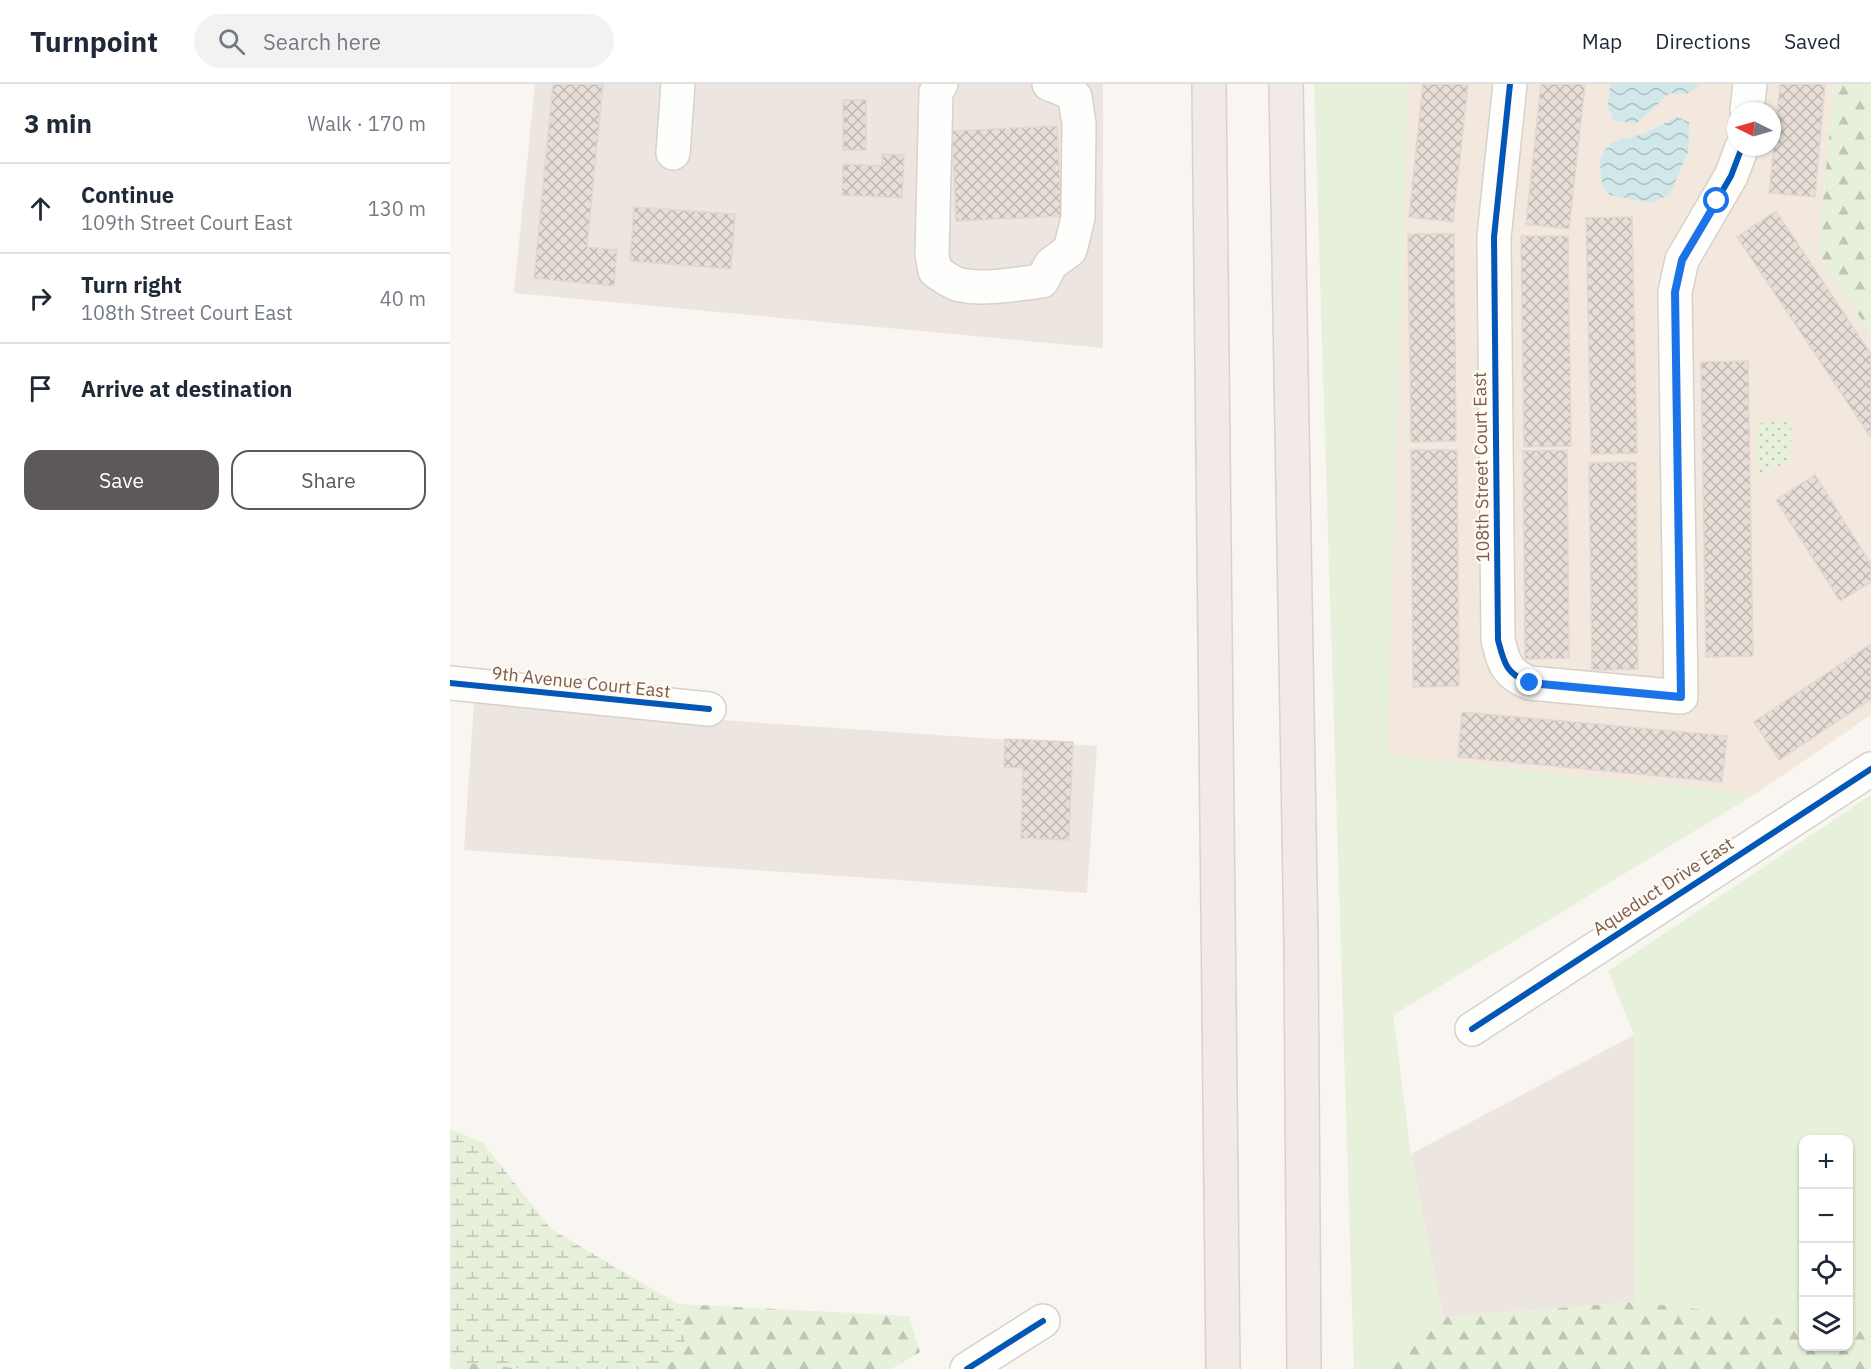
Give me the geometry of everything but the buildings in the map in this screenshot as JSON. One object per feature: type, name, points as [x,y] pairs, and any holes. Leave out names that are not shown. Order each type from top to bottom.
[{"type":"highway","points":[[1209,84],[1223,1369]]},
{"type":"highway","points":[[1286,84],[1301,942],[1304,1369]]},
{"type":"street","points":[[673,153],[678,84]]},
{"type":"street","points":[[941,84],[936,92],[932,254],[935,271],[959,285],[988,287],[1042,280],[1051,264],[1070,250],[1078,218],[1079,124],[1076,98],[1065,90],[1049,84]]},
{"type":"street","name":"108th Street Court East","points":[[1510,84],[1494,237],[1498,640],[1503,660],[1510,671],[1518,678],[1530,683],[1681,697],[1675,292],[1682,260],[1731,176],[1740,156]]},
{"type":"street","points":[[1748,102],[1750,84]]},
{"type":"street","name":"9th Avenue Court East","points":[[450,684],[709,709]]},
{"type":"street","name":"Aqueduct Drive East","points":[[1472,1029],[1871,769]]},
{"type":"street","points":[[967,1369],[1043,1321]]},
{"type":"shaded area","points":[[535,84],[1103,84],[1103,348],[514,293]]},
{"type":"shaded area","points":[[1408,84],[1834,84],[1818,254],[1871,334],[1871,715],[1755,794],[1387,756]]},
{"type":"shaded area","points":[[474,703],[1097,746],[1087,893],[464,850]]},
{"type":"shaded area","points":[[1634,1035],[1635,1302],[1443,1317],[1411,1154]]},
{"type":"green space","points":[[1314,84],[1408,84],[1387,756],[1755,794],[1393,1015],[1411,1154],[1443,1317],[1391,1369],[1354,1369]]},
{"type":"green space","points":[[1834,84],[1871,84],[1871,334],[1818,254]]},
{"type":"green space","points":[[1776,421],[1791,423],[1790,461],[1758,475],[1757,424]]},
{"type":"green space","points":[[1871,795],[1871,1322],[1853,1327],[1853,1135],[1799,1135],[1799,1321],[1635,1302],[1634,1035],[1608,971]]},
{"type":"green space","points":[[450,1129],[482,1142],[551,1229],[678,1304],[686,1347],[665,1369],[523,1369],[450,1361]]},
{"type":"green space","points":[[1635,1302],[1799,1321],[1799,1351],[1853,1351],[1853,1327],[1871,1322],[1871,1369],[1391,1369],[1443,1317]]},
{"type":"green space","points":[[678,1304],[909,1316],[920,1352],[891,1369],[665,1369],[686,1347]]},
{"type":"green space","points":[[450,1361],[523,1369],[450,1369]]},
{"type":"water","points":[[1610,84],[1702,84],[1687,94],[1670,93],[1636,124],[1613,120],[1608,106]]},
{"type":"water","points":[[1677,117],[1689,122],[1688,152],[1670,194],[1651,203],[1610,195],[1602,187],[1600,161],[1605,150],[1613,142],[1643,134]]},
{"type":"cycle path","points":[[1510,84],[1494,237],[1498,640],[1507,667],[1516,676],[1530,683],[1681,697],[1675,292],[1682,260],[1731,176],[1739,156]]},
{"type":"cycle path","points":[[450,683],[709,709]]},
{"type":"cycle path","points":[[1472,1029],[1871,769]]},
{"type":"cycle path","points":[[967,1369],[1043,1321]]},
{"type":"route","points":[[1530,683],[1681,697],[1675,292],[1682,260],[1717,201]]}]
